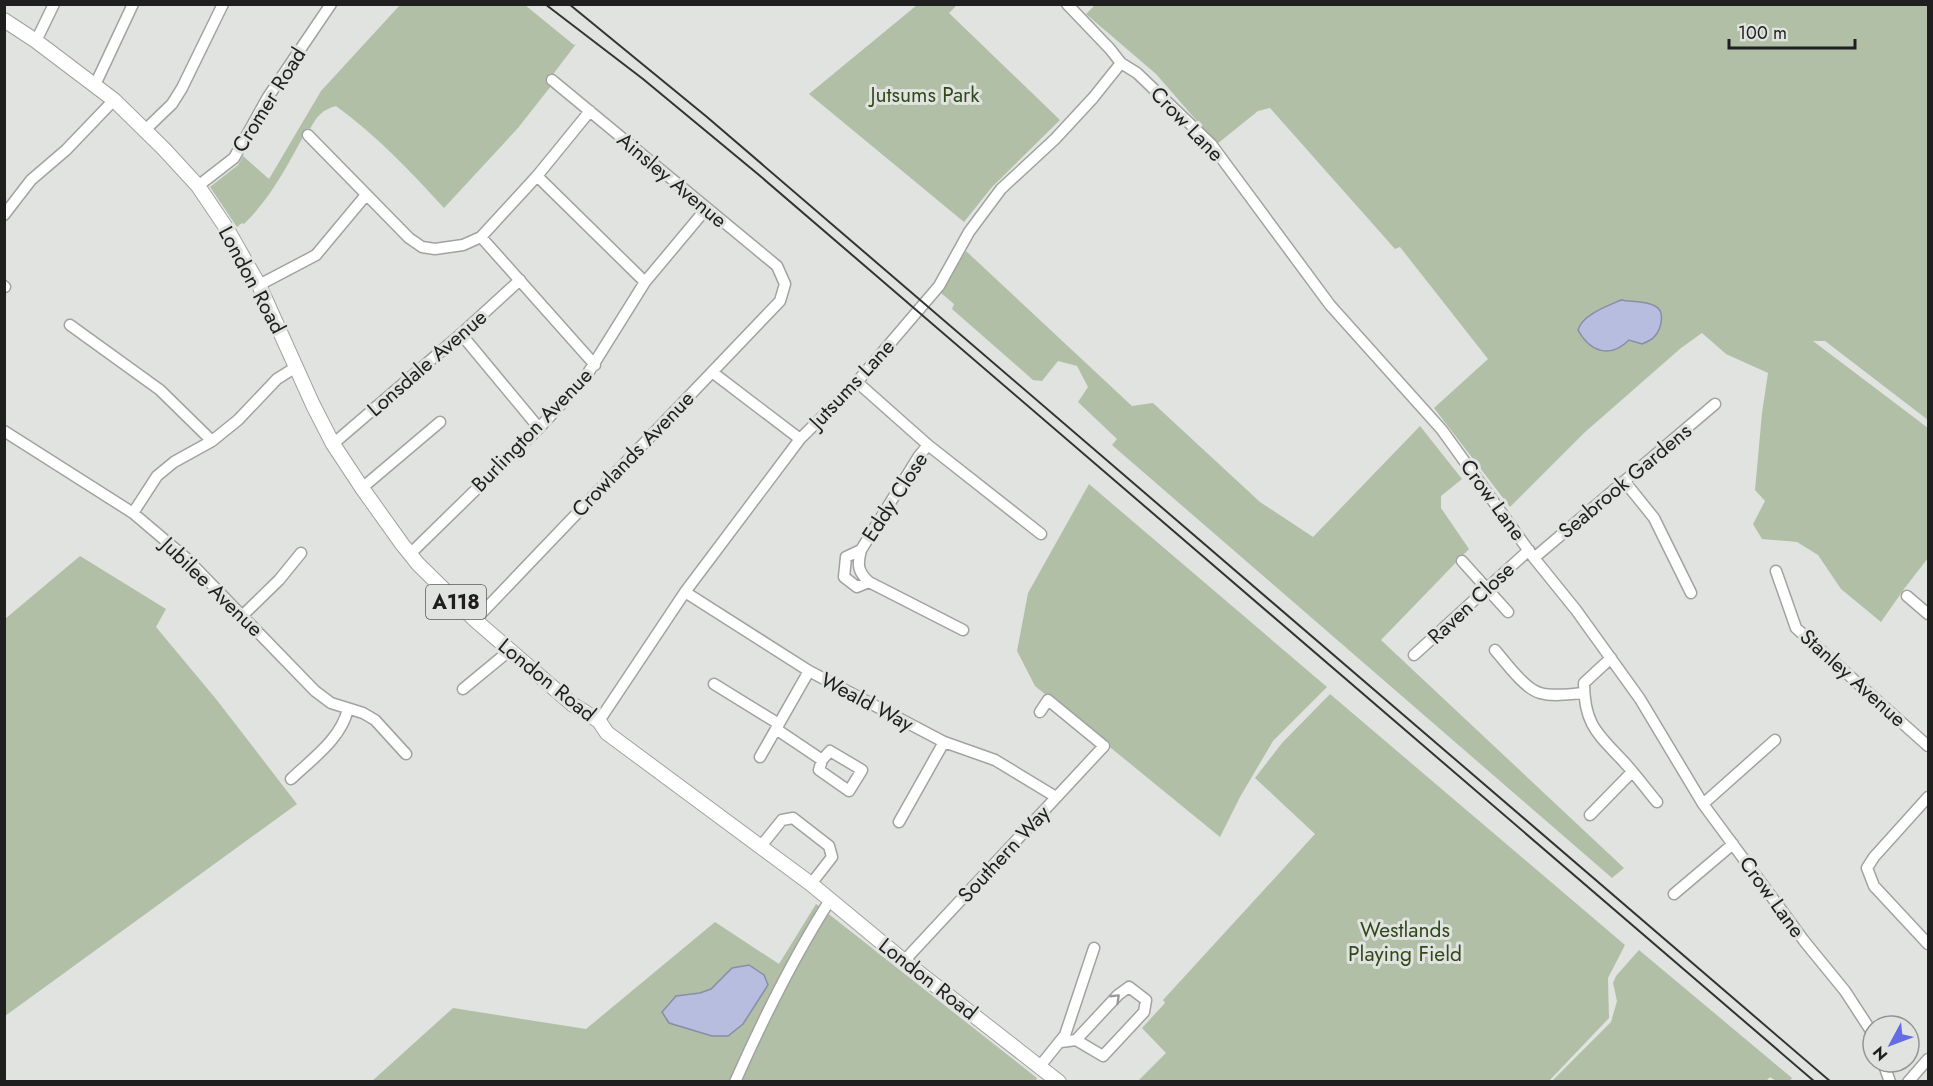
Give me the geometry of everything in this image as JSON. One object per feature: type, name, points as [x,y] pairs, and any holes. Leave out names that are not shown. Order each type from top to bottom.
[{"type":"main road","name":"London Road","points":[[4,20],[36,41],[114,100],[198,186],[227,229],[259,285],[333,444],[410,554],[475,620],[572,704],[600,720],[608,733],[811,884],[904,961],[1059,1082]]},
{"type":"street","points":[[36,41],[54,4]]},
{"type":"street","points":[[95,85],[134,4]]},
{"type":"street","points":[[145,130],[172,104],[182,88],[223,4]]},
{"type":"street","name":"Cromer Road","points":[[198,186],[234,158],[268,97],[331,4]]},
{"type":"street","name":"Crow Lane","points":[[1067,4],[1121,63],[1137,72],[1211,144],[1330,306],[1442,430],[1531,554],[1576,610],[1640,699],[1703,804],[1805,942],[1845,990],[1861,1015]]},
{"type":"street","name":"Jutsums Lane","points":[[600,720],[685,592],[800,439],[857,382],[939,286],[969,232],[1001,189],[1055,139],[1093,98],[1121,63]]},
{"type":"street","name":"Ainsley Avenue","points":[[552,80],[777,266],[785,284]]},
{"type":"street","points":[[4,215],[31,180],[66,150],[114,100]]},
{"type":"street","points":[[308,135],[409,238],[422,247],[435,249],[464,245],[481,237],[537,176],[590,111]]},
{"type":"street","points":[[537,176],[645,282]]},
{"type":"street","points":[[259,285],[316,255],[366,195]]},
{"type":"street","name":"Burlington Avenue","points":[[410,554],[539,428],[585,378],[645,282],[706,209]]},
{"type":"street","points":[[481,237],[595,365]]},
{"type":"street","name":"Lonsdale Avenue","points":[[333,444],[520,280]]},
{"type":"street","name":"Crowlands Avenue","points":[[475,620],[780,302],[785,284]]},
{"type":"street","points":[[70,325],[160,390],[212,441]]},
{"type":"street","points":[[461,334],[539,428]]},
{"type":"street","points":[[133,513],[157,476],[174,462],[212,441],[238,420],[277,379],[296,367]]},
{"type":"street","points":[[712,372],[800,439]]},
{"type":"street","points":[[857,382],[928,445],[1041,534]]},
{"type":"street","name":"Seabrook Gardens","points":[[1531,554],[1625,482],[1715,404]]},
{"type":"street","points":[[362,488],[440,422]]},
{"type":"street","name":"Jubilee Avenue","points":[[4,431],[133,513],[186,558],[315,691],[331,703],[363,713],[375,720],[406,754]]},
{"type":"street","name":"Eddy Close","points":[[869,582],[861,574],[857,563],[861,550],[928,445]]},
{"type":"street","points":[[1625,482],[1654,518],[1691,593]]},
{"type":"street","points":[[861,550],[846,557],[844,577],[857,587],[869,582],[963,630]]},
{"type":"street","points":[[242,616],[279,580],[301,553]]},
{"type":"street","name":"Raven Close","points":[[1414,655],[1486,589],[1531,554]]},
{"type":"street","points":[[1462,561],[1508,612]]},
{"type":"street","name":"Stanley Avenue","points":[[1776,571],[1796,628],[1929,746]]},
{"type":"street","name":"Weald Way","points":[[685,592],[809,671],[944,742],[994,760],[1056,797]]},
{"type":"street","points":[[1907,596],[1929,614]]},
{"type":"street","points":[[1495,650],[1524,682],[1538,693],[1558,695],[1584,693]]},
{"type":"street","points":[[463,689],[509,651]]},
{"type":"street","points":[[1611,658],[1584,684],[1584,703],[1592,728],[1657,802]]},
{"type":"street","points":[[760,757],[809,671]]},
{"type":"street","points":[[714,684],[822,760]]},
{"type":"street","name":"Southern Way","points":[[904,961],[1104,746],[1048,700],[1040,712]]},
{"type":"street","points":[[291,779],[337,734],[345,723],[348,710]]},
{"type":"street","points":[[1703,804],[1775,740]]},
{"type":"street","points":[[899,822],[944,742]]},
{"type":"street","points":[[1590,815],[1632,772]]},
{"type":"street","points":[[1927,939],[1874,886],[1867,868],[1874,857],[1929,797]]},
{"type":"street","points":[[761,846],[782,820],[794,818],[829,846],[832,857],[811,884]]},
{"type":"street","points":[[1674,894],[1733,844]]},
{"type":"street","points":[[735,1082],[763,1020],[807,936],[830,900]]},
{"type":"street","points":[[1040,1066],[1061,1042],[1068,1027],[1094,948]]},
{"type":"street","points":[[1061,1042],[1076,1040],[1103,1056],[1144,1012],[1146,1000],[1129,987],[1118,995],[1076,1040]]},
{"type":"street","points":[[1908,1082],[1929,1059]]},
{"type":"green space","points":[[1096,4],[1928,5],[1928,420],[1825,341],[1813,341],[1928,428],[1928,558],[1881,622],[1841,589],[1818,555],[1797,542],[1762,539],[1753,524],[1765,501],[1755,490],[1768,373],[1726,354],[1702,333],[1681,348],[1584,433],[1510,507],[1434,408],[1488,359],[1400,247],[1395,249],[1270,108],[1258,111],[1217,144],[1156,74],[1086,14]]},
{"type":"green space","points":[[400,5],[525,5],[574,45],[576,44],[554,73],[549,84],[551,86],[518,128],[444,208],[379,141],[336,106],[323,112],[310,129],[308,128],[272,191],[254,214],[244,224],[237,227],[210,187],[238,165],[243,156],[269,179],[321,91]]},
{"type":"green space","name":"Jutsums Park","points":[[917,5],[957,5],[949,13],[1060,120],[992,187],[964,222],[809,94]]},
{"type":"green space","points":[[966,251],[1132,406],[1153,403],[1260,502],[1313,537],[1420,426],[1462,479],[1441,496],[1441,508],[1469,549],[1381,640],[1624,868],[1612,878],[1112,445],[1117,439],[1078,402],[1088,387],[1077,366],[1058,361],[1042,381],[1033,380],[952,309],[954,304],[941,293]]},
{"type":"green space","points":[[1089,484],[1327,687],[1273,741],[1240,797],[1220,837],[1035,686],[1017,651],[1028,593]]},
{"type":"green space","points":[[80,556],[166,609],[156,627],[216,699],[297,804],[5,1016],[5,619]]},
{"type":"green space","name":"Westlands Playing Field","points":[[1330,694],[1625,945],[1608,978],[1609,1018],[1549,1081],[1138,1081],[1166,1053],[1142,1028],[1165,1003],[1163,1000],[1315,834],[1255,778],[1282,743]]},
{"type":"green space","points":[[816,904],[1037,1078],[1035,1082],[371,1082],[453,1008],[586,1029],[715,922],[779,964]]},
{"type":"green space","points":[[1639,950],[1792,1078],[1790,1081],[1776,1081],[1770,1077],[1765,1082],[1552,1081],[1611,1022],[1617,1001],[1613,983],[1616,976]]},
{"type":"water","points":[[1621,300],[1647,303],[1658,308],[1661,325],[1657,333],[1652,339],[1642,344],[1629,340],[1615,350],[1594,348],[1588,344],[1578,330],[1580,325],[1596,312]]},
{"type":"water","points":[[749,965],[764,975],[768,985],[743,1024],[728,1036],[712,1036],[669,1023],[662,1012],[676,996],[711,989],[732,968]]},
{"type":"railway","points":[[545,4],[643,79],[759,175],[1815,1082]]},
{"type":"railway","points":[[569,4],[707,117],[1831,1082]]}]
